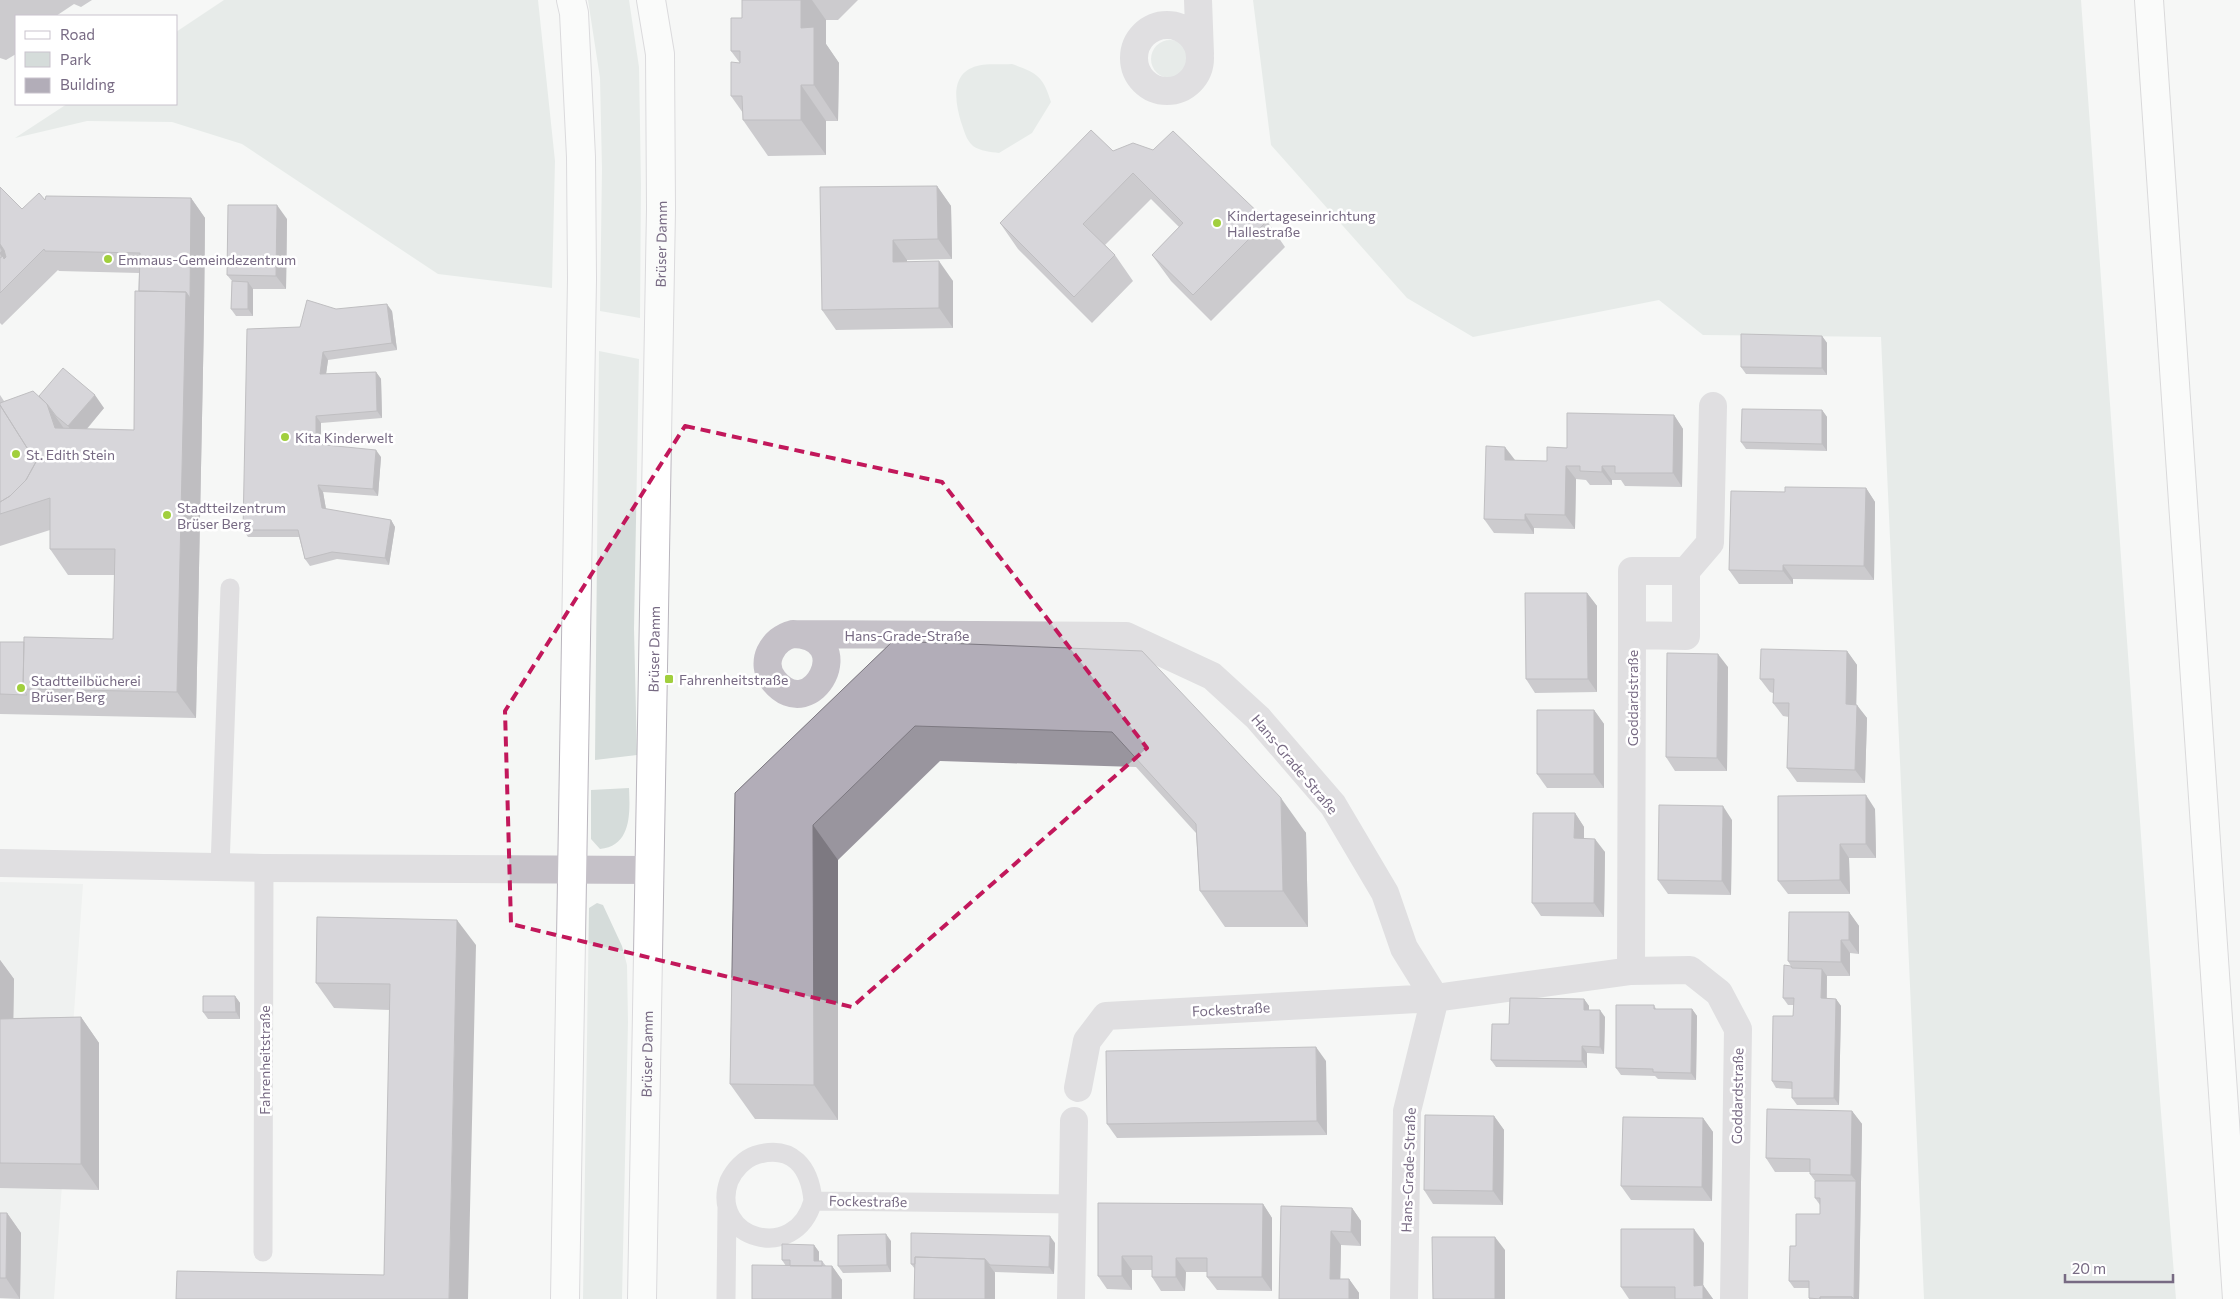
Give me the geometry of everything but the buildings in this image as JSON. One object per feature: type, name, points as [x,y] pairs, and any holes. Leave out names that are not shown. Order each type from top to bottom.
[{"type":"main road","points":[[564,1299],[582,270],[581,157],[572,0]]},
{"type":"main road","name":"Brüser Damm","points":[[642,1299],[661,209],[660,54],[651,0]]},
{"type":"main road","points":[[2149,0],[2237,1299]]},
{"type":"street","points":[[1198,0],[1200,55]]},
{"type":"street","points":[[1686,571],[1710,544],[1713,406]]},
{"type":"street","name":"Goddardstraße","points":[[1631,971],[1632,571],[1686,571],[1686,636],[1632,635]]},
{"type":"street","name":"Hans-Grade-Straße","points":[[793,634],[1126,636],[1212,676],[1258,718],[1333,805],[1385,893],[1404,948],[1434,998],[1407,1111],[1404,1299]]},
{"type":"street","points":[[0,863],[264,868],[649,870]]},
{"type":"street","name":"Goddardstraße","points":[[1434,998],[1631,971],[1690,970],[1719,993],[1738,1029],[1734,1299]]},
{"type":"street","name":"Fockestraße","points":[[1078,1088],[1087,1041],[1106,1016],[1434,998]]},
{"type":"street","points":[[1071,1299],[1074,1121]]},
{"type":"lane","points":[[220,866],[230,588]]},
{"type":"lane","name":"Fahrenheitstraße","points":[[263,1252],[264,868]]},
{"type":"lane","name":"Fockestraße","points":[[726,1299],[727,1189],[733,1172],[749,1157],[765,1152],[780,1153],[798,1162],[807,1172],[812,1185],[813,1201],[810,1213],[799,1227],[775,1239],[760,1238],[746,1232],[733,1220],[727,1206]]},
{"type":"lane","name":"Fockestraße","points":[[813,1201],[1073,1204]]},
{"type":"highlighted area","points":[[685,426],[942,482],[1147,748],[852,1007],[511,924],[505,711]]},
{"type":"shaded area","points":[[0,882],[83,884],[54,1299],[0,1299]]},
{"type":"green space","points":[[224,0],[538,0],[555,161],[552,288],[438,274],[242,144],[172,122],[87,121],[15,138],[65,105],[178,105],[178,31]]},
{"type":"green space","points":[[588,0],[629,0],[639,67],[641,185],[640,318],[600,311],[602,169],[600,78]]},
{"type":"green space","points":[[1253,0],[2081,0],[2176,1299],[1924,1299],[1881,337],[1703,335],[1659,300],[1473,337],[1407,298],[1271,145]]},
{"type":"green space","points":[[1170,40],[1184,45],[1189,59],[1184,73],[1170,78],[1156,73],[1151,59],[1156,45]]},
{"type":"green space","points":[[1012,64],[1028,70],[1038,77],[1045,86],[1051,102],[1032,133],[999,153],[979,149],[969,141],[961,122],[956,97],[958,82],[962,75],[977,66]]},
{"type":"green space","points":[[599,351],[639,359],[634,629],[637,755],[595,760]]},
{"type":"green space","points":[[629,788],[629,817],[624,835],[610,847],[600,849],[591,839],[591,790]]},
{"type":"green space","points":[[597,903],[603,905],[622,946],[627,965],[628,1022],[622,1299],[583,1299],[589,908]]},
{"type":"place","name":"Kindertageseinrichtung Hallestraße","points":[[1217,223]]},
{"type":"place","name":"Emmaus-Gemeindezentrum","points":[[108,259]]},
{"type":"place","name":"Kita Kinderwelt","points":[[285,437]]},
{"type":"place","name":"St. Edith Stein","points":[[16,454]]},
{"type":"place","name":"Stadtteilzentrum Brüser Berg","points":[[167,515]]},
{"type":"place","name":"Fahrenheitstraße","points":[[669,679]]},
{"type":"place","name":"Stadtteilbücherei Brüser Berg","points":[[21,688]]}]
